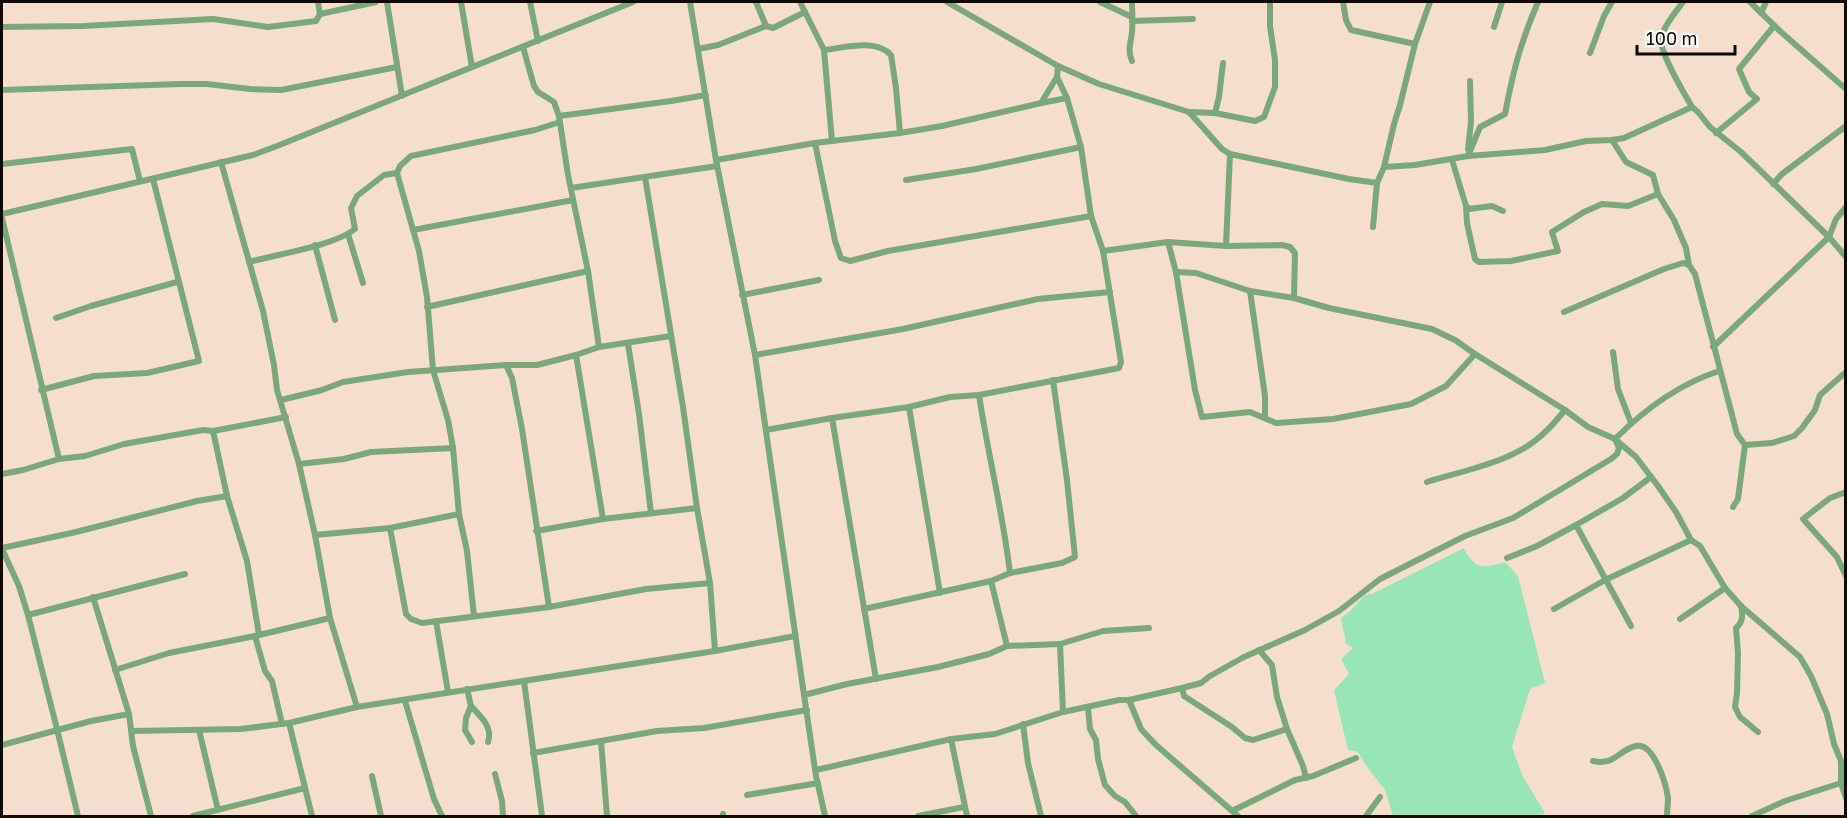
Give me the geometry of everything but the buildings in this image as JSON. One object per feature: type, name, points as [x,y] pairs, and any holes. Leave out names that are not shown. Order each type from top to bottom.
[{"type":"street","points":[[2,27],[83,26],[213,19],[268,27],[316,21],[320,14],[318,2]]},
{"type":"street","points":[[320,14],[376,2]]},
{"type":"street","points":[[387,2],[402,96]]},
{"type":"street","points":[[461,2],[472,68]]},
{"type":"street","points":[[530,2],[538,41]]},
{"type":"street","points":[[2,214],[221,162],[277,146],[633,2]]},
{"type":"street","points":[[690,2],[716,163],[755,355],[795,636],[825,816]]},
{"type":"street","points":[[756,2],[766,26]]},
{"type":"street","points":[[800,2],[824,50],[832,141]]},
{"type":"street","points":[[950,2],[1058,66],[1099,84],[1189,112],[1215,113],[1255,121],[1264,117],[1275,87],[1270,2]]},
{"type":"street","points":[[1100,2],[1132,19],[1193,19]]},
{"type":"street","points":[[1132,2],[1130,55],[1132,61]]},
{"type":"street","points":[[1343,2],[1346,20],[1351,30],[1415,44]]},
{"type":"street","points":[[1373,227],[1377,183],[1384,168],[1415,44],[1430,2]]},
{"type":"street","points":[[1494,27],[1502,2]]},
{"type":"street","points":[[1468,156],[1480,127],[1505,114],[1515,61],[1538,2]]},
{"type":"street","points":[[1590,53],[1604,16],[1612,2]]},
{"type":"street","points":[[1683,2],[1662,37],[1662,46],[1692,107],[1716,133],[1733,145],[1829,237],[1845,257]]},
{"type":"street","points":[[1750,2],[1845,89]]},
{"type":"street","points":[[1761,13],[1766,2]]},
{"type":"street","points":[[698,49],[718,45],[766,26],[773,28],[805,12]]},
{"type":"street","points":[[1716,133],[1757,99],[1749,92],[1739,69],[1774,26]]},
{"type":"street","points":[[824,50],[873,45],[891,55],[900,134]]},
{"type":"street","points":[[523,46],[534,86],[538,92],[554,102],[560,119],[573,200],[588,271],[599,347]]},
{"type":"street","points":[[1215,113],[1222,63]]},
{"type":"street","points":[[766,430],[909,407],[950,397],[979,395],[1119,368],[1104,250],[1091,216],[1081,147],[1067,98],[1058,77],[1058,66]]},
{"type":"street","points":[[2,90],[207,84],[281,90],[397,68]]},
{"type":"street","points":[[1041,103],[1058,77]]},
{"type":"street","points":[[1468,156],[1471,122],[1470,81]]},
{"type":"street","points":[[474,616],[467,551],[459,514],[453,448],[448,420],[433,370],[419,252],[397,173],[400,166],[411,156],[535,130],[560,119],[706,95]]},
{"type":"street","points":[[571,188],[645,177],[814,143],[900,134],[1067,98]]},
{"type":"street","points":[[1384,168],[1468,156],[1545,150],[1586,141],[1624,138],[1692,107]]},
{"type":"street","points":[[1189,112],[1222,149],[1230,154],[1377,183]]},
{"type":"street","points":[[1773,184],[1782,174],[1845,126]]},
{"type":"street","points":[[1612,140],[1626,162],[1653,175],[1658,194],[1681,235],[1689,265],[1698,283],[1737,434],[1745,445],[1738,499],[1733,507]]},
{"type":"street","points":[[814,143],[835,241],[841,258],[850,261],[888,251],[1091,216]]},
{"type":"street","points":[[906,180],[976,169],[1081,147]]},
{"type":"street","points":[[2,164],[132,149],[140,181]]},
{"type":"street","points":[[1226,246],[1230,154]]},
{"type":"street","points":[[1452,160],[1466,206],[1467,223],[1475,259],[1479,262],[1511,261],[1558,251],[1552,232],[1584,212],[1602,204],[1628,206],[1658,194]]},
{"type":"street","points":[[221,162],[263,311],[274,364],[275,381],[299,464],[330,618],[357,707]]},
{"type":"street","points":[[249,262],[315,246],[348,234],[354,229],[351,208],[357,196],[384,175],[397,173]]},
{"type":"street","points":[[645,177],[710,584],[715,651]]},
{"type":"street","points":[[41,390],[94,376],[147,373],[199,361],[185,301],[177,282],[153,178]]},
{"type":"street","points":[[413,230],[573,200]]},
{"type":"street","points":[[1466,206],[1475,210],[1492,206],[1503,211]]},
{"type":"street","points":[[1713,347],[1829,237],[1836,219],[1845,207]]},
{"type":"street","points":[[2,218],[59,459]]},
{"type":"street","points":[[348,234],[363,283]]},
{"type":"street","points":[[1104,250],[1168,242],[1290,247],[1295,253],[1294,298]]},
{"type":"street","points":[[1168,242],[1176,272],[1195,390],[1202,417],[1250,412],[1276,423],[1333,418],[1411,404],[1446,386],[1475,354]]},
{"type":"street","points":[[315,246],[335,320]]},
{"type":"street","points":[[1564,312],[1664,269],[1683,263],[1689,265]]},
{"type":"street","points":[[427,307],[588,271]]},
{"type":"street","points":[[1176,272],[1196,273],[1250,291],[1294,298],[1329,308],[1432,329],[1455,340],[1588,427],[1616,439],[1636,457],[1651,477],[1676,512],[1691,540],[1700,546],[1725,588],[1741,606],[1800,657],[1823,704],[1841,761],[1841,783],[1845,798]]},
{"type":"street","points":[[742,295],[819,280]]},
{"type":"street","points":[[56,318],[177,282]]},
{"type":"street","points":[[1250,291],[1266,418]]},
{"type":"street","points":[[755,355],[903,329],[1038,299],[1110,292]]},
{"type":"street","points":[[281,400],[322,390],[343,382],[408,372],[506,364],[537,365],[599,347],[671,336]]},
{"type":"street","points":[[627,344],[639,414],[651,513]]},
{"type":"street","points":[[1613,352],[1618,389],[1631,423]]},
{"type":"street","points":[[576,355],[603,519]]},
{"type":"street","points":[[506,364],[516,394],[549,607]]},
{"type":"street","points":[[1616,439],[1631,423],[1662,398],[1719,371]]},
{"type":"street","points":[[1745,445],[1772,443],[1794,436],[1815,410],[1820,395],[1845,372]]},
{"type":"street","points":[[864,609],[991,581],[1010,573],[1062,563],[1075,557],[1053,380]]},
{"type":"street","points":[[979,395],[1010,573]]},
{"type":"street","points":[[909,407],[940,593]]},
{"type":"street","points":[[1427,482],[1505,458],[1521,450],[1542,435],[1565,410]]},
{"type":"street","points":[[2,474],[59,459],[85,456],[114,447],[286,417]]},
{"type":"street","points":[[832,418],[876,679]]},
{"type":"street","points":[[213,431],[227,496],[247,561],[257,636],[265,671],[272,681],[312,816]]},
{"type":"street","points":[[816,770],[951,739],[995,734],[1063,711],[1129,700],[1201,683],[1210,675],[1234,662],[1305,630],[1340,611],[1380,579],[1414,560],[1465,536],[1513,518],[1611,459],[1617,454],[1619,448],[1616,439]]},
{"type":"street","points":[[299,464],[344,459],[371,452],[453,448]]},
{"type":"street","points":[[1507,558],[1537,546],[1576,525],[1623,498],[1651,477]]},
{"type":"street","points":[[1845,492],[1830,498],[1803,519],[1837,557],[1845,576]]},
{"type":"street","points":[[78,816],[28,615],[19,586],[2,549],[227,496]]},
{"type":"street","points":[[536,531],[603,519],[697,508]]},
{"type":"street","points":[[315,535],[390,528],[459,514]]},
{"type":"street","points":[[1576,525],[1631,626]]},
{"type":"street","points":[[390,528],[406,614],[416,622],[549,607],[646,589],[710,584]]},
{"type":"street","points":[[1554,609],[1605,580],[1691,540]]},
{"type":"street","points":[[28,615],[185,574]]},
{"type":"street","points":[[991,581],[1007,646]]},
{"type":"street","points":[[1680,618],[1725,588]]},
{"type":"street","points":[[93,597],[129,714],[133,746],[151,816]]},
{"type":"street","points":[[1741,606],[1743,616],[1736,628],[1738,653],[1735,707],[1740,717],[1758,732]]},
{"type":"street","points":[[115,670],[169,653],[257,636],[330,618]]},
{"type":"street","points":[[436,621],[448,692]]},
{"type":"street","points":[[804,695],[938,667],[989,654],[1007,646],[1060,644],[1103,631],[1149,628]]},
{"type":"street","points":[[132,731],[242,729],[285,724],[357,707],[715,651],[795,636]]},
{"type":"street","points":[[1060,644],[1063,711]]},
{"type":"street","points":[[1259,650],[1272,665],[1277,697],[1306,778]]},
{"type":"street","points":[[524,681],[542,816]]},
{"type":"street","points":[[1182,688],[1184,696],[1232,726],[1245,738],[1253,740],[1287,729]]},
{"type":"street","points":[[467,689],[471,705],[488,725],[491,735],[489,742]]},
{"type":"street","points":[[1129,700],[1141,729],[1156,745],[1238,816]]},
{"type":"street","points":[[405,701],[434,799],[442,816]]},
{"type":"street","points":[[471,705],[466,718],[465,730],[472,742]]},
{"type":"street","points":[[1088,708],[1090,729],[1096,740],[1105,785],[1115,796],[1125,802],[1136,816]]},
{"type":"street","points":[[533,753],[657,731],[704,728],[807,710]]},
{"type":"street","points":[[2,746],[57,729],[105,717],[129,714]]},
{"type":"street","points":[[1023,724],[1028,762],[1041,816]]},
{"type":"street","points":[[199,730],[218,810]]},
{"type":"street","points":[[951,739],[967,816]]},
{"type":"street","points":[[601,741],[607,816]]},
{"type":"street","points":[[1593,761],[1601,763],[1610,761],[1634,746],[1642,747],[1650,752],[1664,783],[1668,799],[1667,816]]},
{"type":"street","points":[[1232,811],[1295,780],[1306,778],[1356,758]]},
{"type":"street","points":[[495,774],[504,816]]},
{"type":"street","points":[[372,776],[381,816]]},
{"type":"street","points":[[747,795],[818,783]]},
{"type":"street","points":[[1757,816],[1785,801],[1841,783]]},
{"type":"street","points":[[193,816],[304,788]]},
{"type":"street","points":[[1366,816],[1380,797]]},
{"type":"street","points":[[918,816],[964,807]]},
{"type":"green space","points":[[1464,548],[1476,564],[1491,566],[1505,562],[1518,576],[1545,683],[1530,689],[1512,747],[1523,777],[1545,813],[1539,816],[1393,816],[1385,790],[1358,752],[1348,750],[1334,690],[1349,674],[1341,659],[1353,648],[1346,644],[1341,618],[1365,595],[1372,594]]}]
